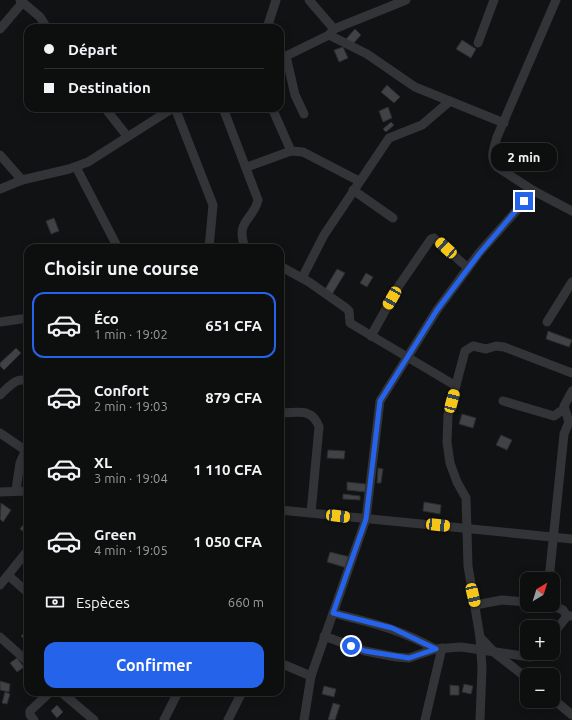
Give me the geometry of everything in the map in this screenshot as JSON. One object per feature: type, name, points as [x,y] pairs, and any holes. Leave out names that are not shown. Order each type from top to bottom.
[{"type":"street","points":[[268,24],[276,0]]},
{"type":"street","points":[[309,0],[332,32],[415,87],[504,123]]},
{"type":"street","points":[[284,56],[332,32],[406,0]]},
{"type":"street","points":[[478,43],[494,0]]},
{"type":"street","points":[[556,0],[504,123],[492,154],[492,161],[497,167],[534,191],[572,210]]},
{"type":"street","points":[[0,29],[21,1],[40,17],[44,24]]},
{"type":"street","points":[[284,60],[304,114]]},
{"type":"street","points":[[302,278],[324,235],[359,181],[391,136],[422,125],[450,101]]},
{"type":"street","points":[[108,112],[127,136]]},
{"type":"street","points":[[0,189],[22,180],[76,167],[88,162],[165,112]]},
{"type":"street","points":[[171,112],[213,205],[209,244]]},
{"type":"street","points":[[225,112],[247,167],[258,200],[241,229],[243,244]]},
{"type":"street","points":[[274,112],[291,151]]},
{"type":"street","points":[[247,167],[291,151],[310,155],[359,181]]},
{"type":"street","points":[[0,155],[22,180]]},
{"type":"street","points":[[76,167],[116,244]]},
{"type":"street","points":[[353,190],[393,218]]},
{"type":"street","points":[[304,720],[311,676],[366,519],[380,401],[437,310],[468,268],[534,191]]},
{"type":"street","points":[[371,336],[400,284],[430,239],[434,238],[468,268]]},
{"type":"street","points":[[284,268],[302,278],[346,308],[349,311],[350,323],[456,386]]},
{"type":"street","points":[[547,322],[572,282]]},
{"type":"street","points":[[1,322],[24,319]]},
{"type":"street","points":[[480,720],[482,668],[480,636],[468,566],[466,498],[457,482],[450,463],[447,442],[448,415],[465,351],[473,346],[486,349],[496,346],[504,347],[572,373]]},
{"type":"street","points":[[0,395],[19,380],[24,380]]},
{"type":"street","points":[[550,572],[564,434],[569,422],[564,406],[572,391]]},
{"type":"street","points":[[503,401],[554,416],[564,409]]},
{"type":"street","points":[[284,413],[307,412],[316,418],[319,427],[311,513]]},
{"type":"street","points":[[0,432],[24,447]]},
{"type":"street","points":[[16,490],[20,463],[24,453]]},
{"type":"street","points":[[2,494],[16,490],[24,491]]},
{"type":"street","points":[[284,510],[572,539]]},
{"type":"street","points":[[0,585],[24,555]]},
{"type":"street","points":[[8,575],[24,589]]},
{"type":"street","points":[[475,605],[502,600],[520,601]]},
{"type":"street","points":[[560,609],[569,616],[560,626]]},
{"type":"street","points":[[333,613],[392,628],[439,648]]},
{"type":"street","points":[[324,636],[365,651],[396,657],[409,658],[439,648],[461,647],[520,657]]},
{"type":"street","points":[[480,636],[496,654],[520,673]]},
{"type":"street","points":[[0,637],[24,658]]},
{"type":"street","points":[[425,720],[439,648]]},
{"type":"street","points":[[284,665],[311,676]]},
{"type":"street","points":[[34,720],[30,715],[30,711],[46,696]]},
{"type":"street","points":[[66,696],[94,720]]},
{"type":"street","points":[[164,720],[176,696]]},
{"type":"street","points":[[228,720],[240,696]]},
{"type":"street","points":[[560,705],[572,715]]},
{"type":"building","points":[[355,29],[361,35],[352,45],[346,39]]},
{"type":"building","points":[[462,40],[476,49],[471,58],[456,49]]},
{"type":"building","points":[[343,47],[348,58],[339,62],[334,50]]},
{"type":"building","points":[[387,85],[400,97],[394,103],[381,92]]},
{"type":"building","points":[[388,107],[392,118],[383,122],[379,111]]},
{"type":"building","points":[[391,122],[394,125],[386,132],[383,129]]},
{"type":"building","points":[[54,218],[59,231],[51,234],[46,221]]},
{"type":"building","points":[[337,269],[345,273],[331,296],[324,291]]},
{"type":"building","points":[[366,273],[373,277],[367,287],[360,283]]},
{"type":"building","points":[[548,331],[572,340],[569,347],[546,339]]},
{"type":"building","points":[[16,348],[21,353],[4,370],[0,366],[0,363]]},
{"type":"building","points":[[462,414],[476,418],[473,428],[459,424]]},
{"type":"building","points":[[501,435],[512,440],[507,450],[496,445]]},
{"type":"building","points":[[328,450],[345,451],[344,459],[327,458]]},
{"type":"building","points":[[378,468],[383,469],[381,483],[377,483]]},
{"type":"building","points":[[347,482],[366,484],[365,492],[347,490]]},
{"type":"building","points":[[343,494],[360,496],[360,500],[343,499]]},
{"type":"building","points":[[424,502],[441,505],[440,514],[423,511]]},
{"type":"building","points":[[1,503],[11,510],[3,522],[0,519]]},
{"type":"building","points":[[24,523],[24,532],[20,529]]},
{"type":"building","points":[[330,552],[350,557],[347,568],[327,562]]},
{"type":"building","points":[[17,658],[24,667],[17,672],[10,663]]},
{"type":"building","points":[[0,681],[10,684],[9,692],[0,690]]},
{"type":"building","points":[[464,684],[473,686],[471,694],[462,692]]},
{"type":"building","points":[[450,685],[459,686],[459,695],[450,695]]},
{"type":"building","points":[[324,686],[336,689],[334,697],[322,694]]},
{"type":"building","points":[[5,692],[10,694],[7,704],[2,703]]},
{"type":"building","points":[[333,703],[340,705],[335,720],[328,720]]},
{"type":"building","points":[[57,705],[63,712],[57,718],[51,711]]},
{"type":"route","points":[[351,646],[365,651],[409,658],[425,651],[436,649],[412,636],[392,628],[333,613],[349,562],[366,519],[380,401],[382,396],[437,310],[479,254],[524,201]]}]
